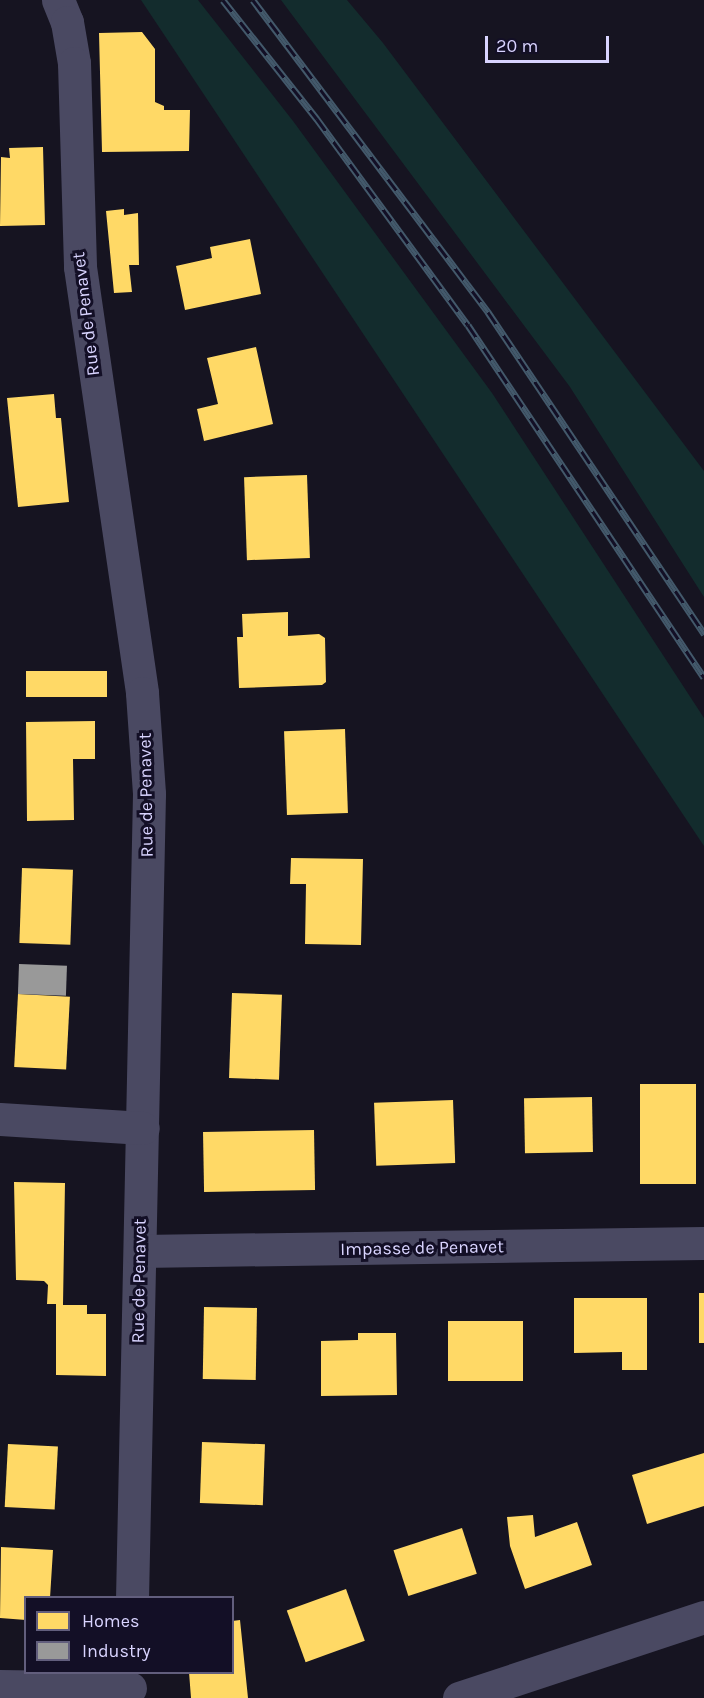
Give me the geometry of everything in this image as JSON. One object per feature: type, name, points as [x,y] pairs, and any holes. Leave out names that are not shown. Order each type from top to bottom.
[{"type":"street","name":"Rue de Penavet","points":[[58,0],[67,22],[74,63],[75,208],[81,278],[146,739],[150,794],[132,1596]]},
{"type":"street","points":[[0,1119],[143,1128]]},
{"type":"street","name":"Impasse de Penavet","points":[[140,1251],[704,1243]]},
{"type":"street","points":[[459,1698],[704,1617]]},
{"type":"street","points":[[0,1686],[130,1686]]},
{"type":"green space","points":[[141,0],[198,0],[293,121],[492,393],[704,718],[704,846]]},
{"type":"green space","points":[[281,0],[347,0],[383,43],[704,471],[704,597],[570,387]]},
{"type":"building: Homes","points":[[142,32],[155,49],[155,102],[164,106],[164,110],[190,110],[189,151],[102,152],[99,33]]},
{"type":"building: Homes","points":[[43,147],[45,225],[0,226],[1,157],[10,158],[9,148]]},
{"type":"building: Homes","points":[[124,209],[124,215],[138,213],[139,265],[129,265],[132,292],[114,293],[106,211]]},
{"type":"building: Homes","points":[[250,239],[261,294],[185,310],[176,266],[212,258],[210,247]]},
{"type":"building: Homes","points":[[256,347],[273,424],[204,441],[197,409],[218,404],[207,358]]},
{"type":"building: Homes","points":[[54,394],[56,418],[61,418],[69,502],[18,507],[7,398]]},
{"type":"building: Homes","points":[[307,475],[310,558],[247,560],[244,477]]},
{"type":"building: Homes","points":[[288,612],[288,636],[319,634],[325,638],[326,682],[322,685],[239,688],[237,637],[243,637],[242,614]]},
{"type":"building: Homes","points":[[26,671],[107,671],[107,697],[26,697]]},
{"type":"building: Homes","points":[[95,721],[95,759],[73,759],[74,820],[27,821],[26,722]]},
{"type":"building: Homes","points":[[345,729],[348,813],[287,815],[284,731]]},
{"type":"building: Homes","points":[[291,858],[363,859],[361,945],[305,944],[306,884],[290,884]]},
{"type":"building: Homes","points":[[22,868],[73,870],[70,945],[19,943]]},
{"type":"building: Homes","points":[[232,993],[282,995],[279,1080],[229,1078]]},
{"type":"building: Homes","points":[[18,994],[70,997],[66,1070],[14,1067]]},
{"type":"building: Homes","points":[[640,1084],[696,1084],[696,1184],[640,1184]]},
{"type":"building: Homes","points":[[592,1097],[593,1152],[525,1153],[524,1098]]},
{"type":"building: Homes","points":[[453,1100],[455,1163],[376,1166],[374,1103]]},
{"type":"building: Homes","points":[[314,1130],[315,1190],[204,1192],[203,1132]]},
{"type":"building: Homes","points":[[14,1182],[65,1183],[63,1305],[87,1305],[87,1314],[106,1314],[106,1376],[56,1375],[56,1304],[47,1304],[48,1285],[44,1281],[16,1280]]},
{"type":"building: Homes","points":[[699,1293],[704,1293],[704,1343],[699,1343]]},
{"type":"building: Homes","points":[[574,1298],[647,1298],[647,1370],[622,1370],[622,1352],[574,1353]]},
{"type":"building: Homes","points":[[204,1307],[257,1308],[256,1380],[203,1379]]},
{"type":"building: Homes","points":[[448,1321],[523,1321],[523,1381],[448,1381]]},
{"type":"building: Homes","points":[[358,1333],[396,1333],[397,1395],[321,1396],[321,1341],[358,1340]]},
{"type":"building: Homes","points":[[202,1442],[265,1444],[263,1505],[200,1503]]},
{"type":"building: Homes","points":[[8,1444],[58,1447],[55,1510],[5,1507]]},
{"type":"building: Homes","points":[[704,1453],[704,1506],[647,1524],[632,1475]]},
{"type":"building: Homes","points":[[533,1515],[535,1537],[577,1522],[592,1565],[525,1589],[510,1546],[507,1517]]},
{"type":"building: Homes","points":[[462,1528],[477,1574],[408,1596],[394,1550]]},
{"type":"building: Homes","points":[[1,1547],[53,1550],[50,1596],[24,1596],[24,1620],[0,1618]]},
{"type":"building: Homes","points":[[346,1589],[365,1641],[306,1662],[287,1611]]},
{"type":"building: Homes","points":[[240,1620],[248,1698],[191,1698],[189,1674],[234,1674],[234,1621]]},
{"type":"building: Industry","points":[[19,964],[67,966],[66,996],[18,994]]},
{"type":"railway","points":[[223,0],[317,119],[468,325],[704,677]]},
{"type":"railway","points":[[253,0],[488,312],[704,634]]}]
